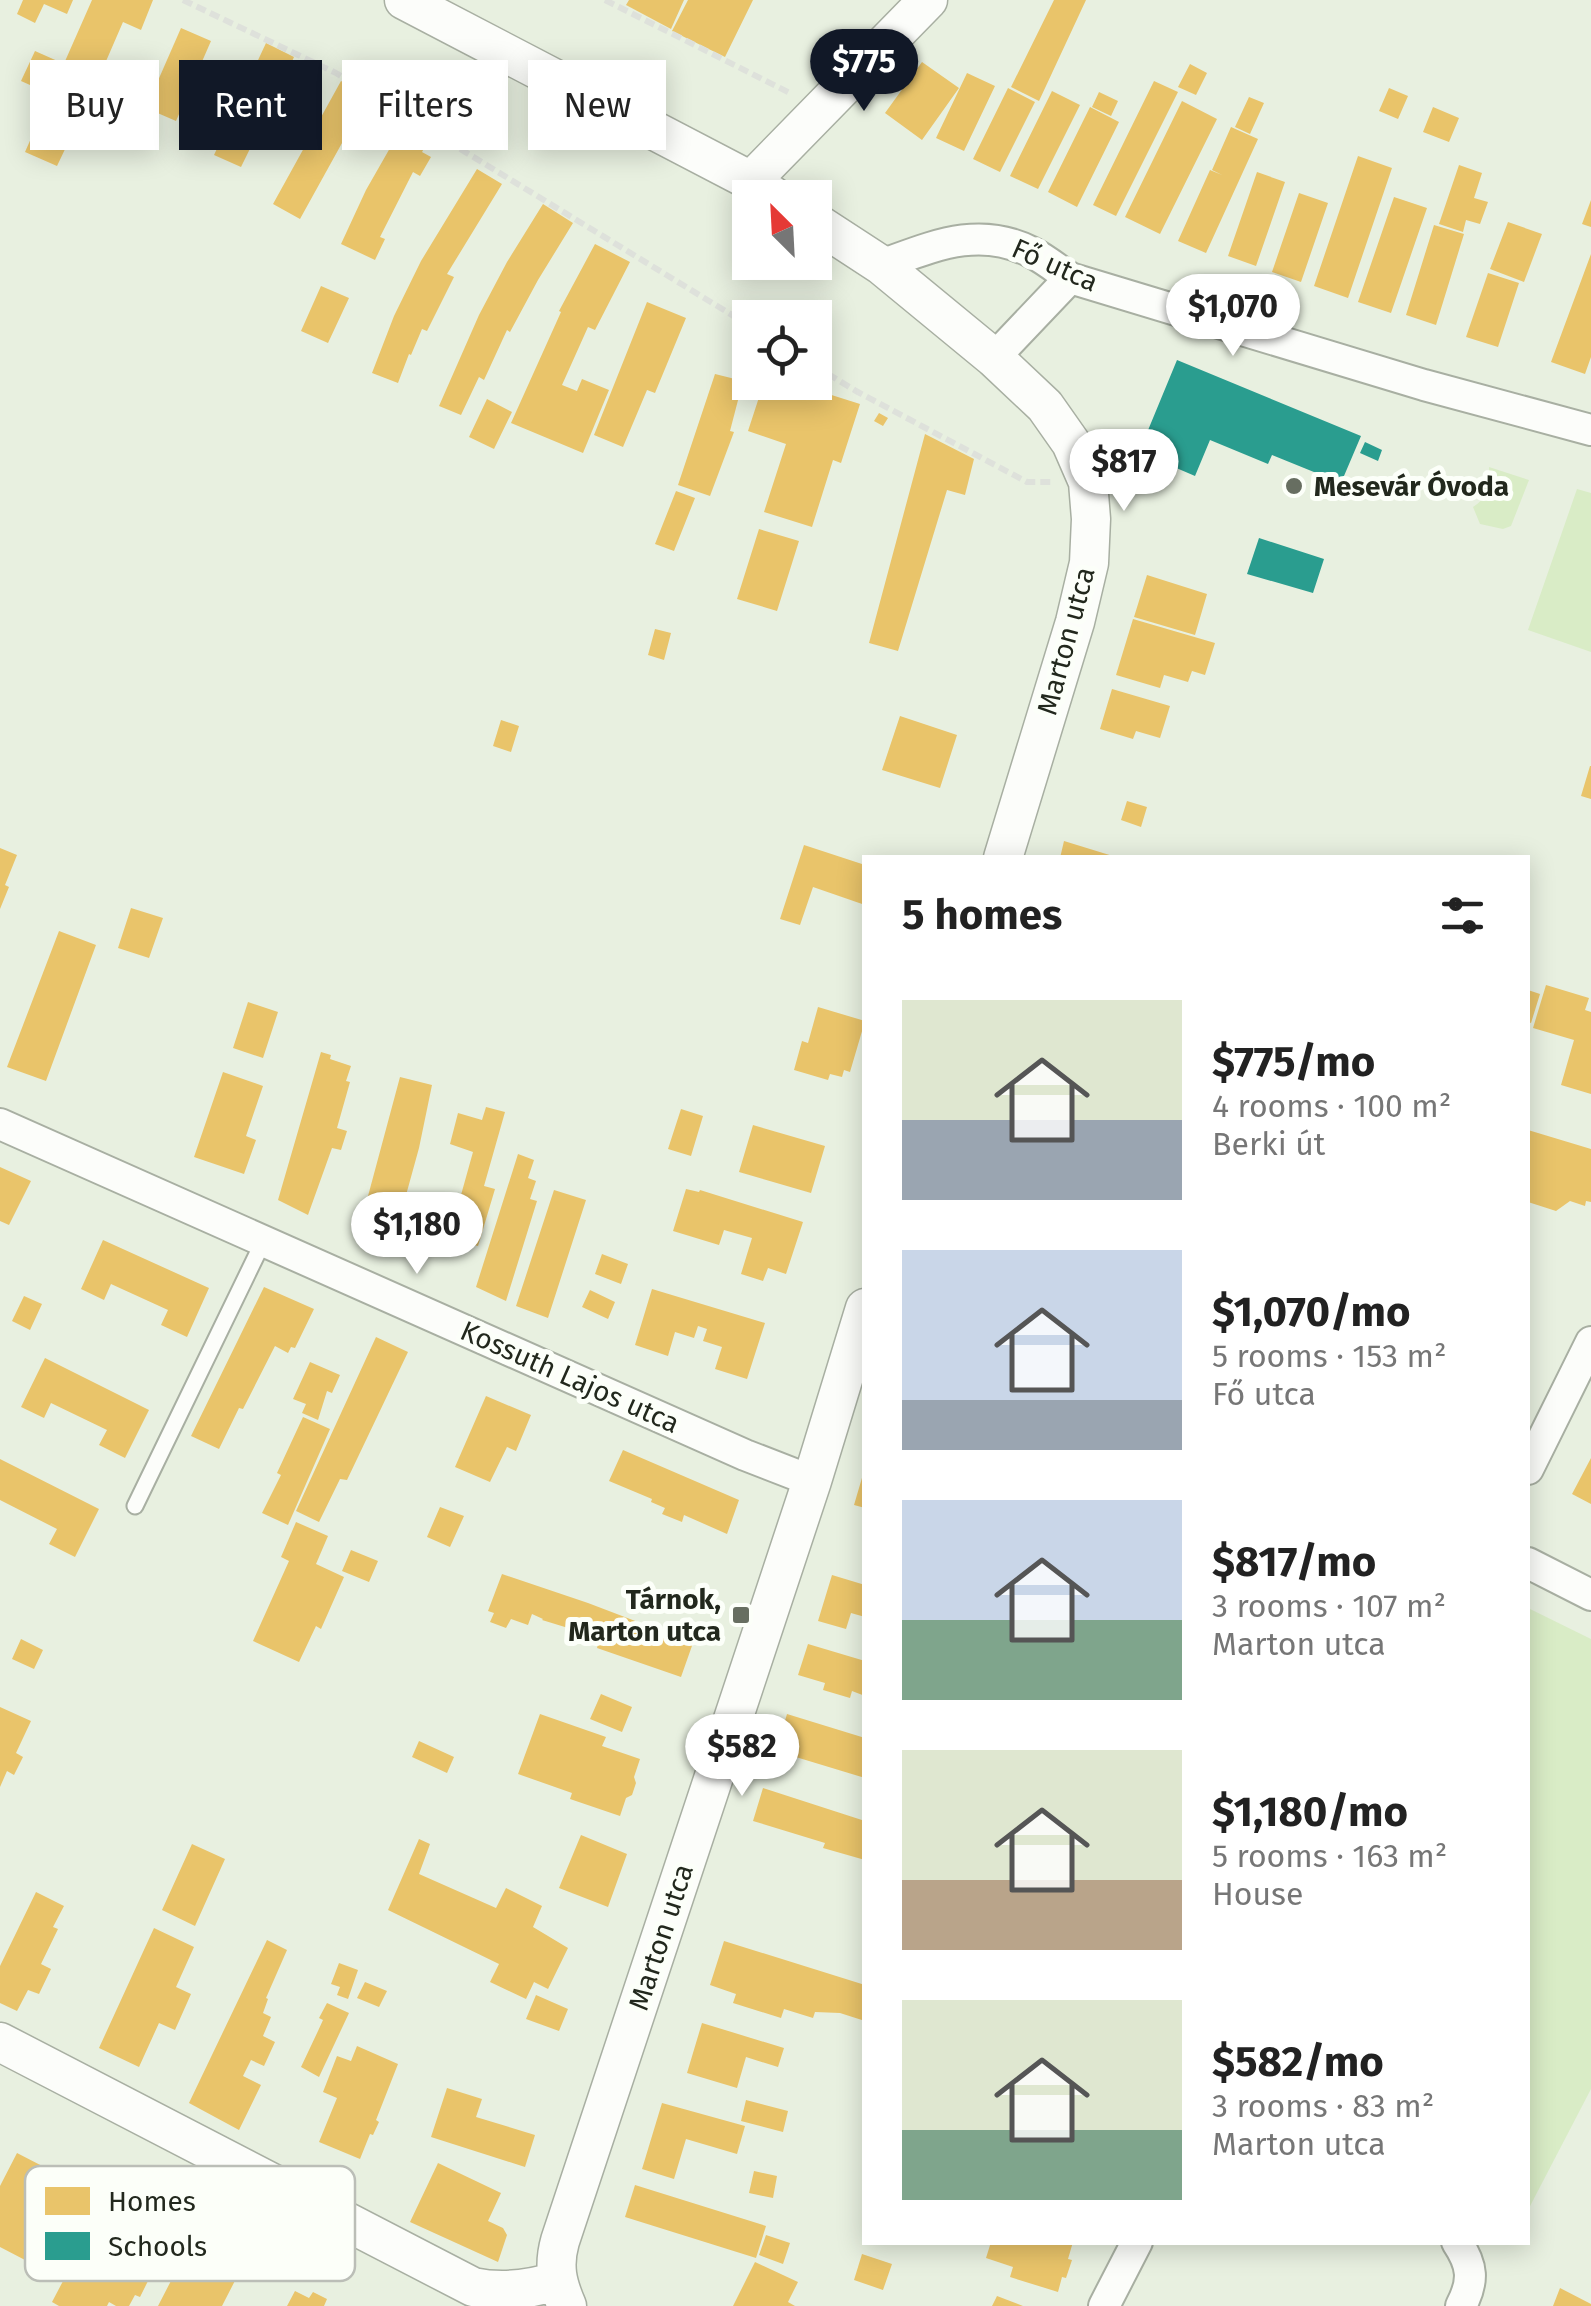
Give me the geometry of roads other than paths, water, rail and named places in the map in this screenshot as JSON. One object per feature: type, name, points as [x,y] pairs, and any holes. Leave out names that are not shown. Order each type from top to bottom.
[{"type":"street","points":[[404,0],[745,180]]},
{"type":"street","points":[[771,180],[819,112],[928,0]]},
{"type":"street","points":[[832,233],[881,265]]},
{"type":"street","name":"Fő utca","points":[[881,265],[964,238],[1000,241],[1030,252],[1070,278],[1424,385],[1591,430]]},
{"type":"street","name":"Marton utca","points":[[881,265],[994,358],[1045,406],[1071,443],[1088,482],[1091,519],[1082,593],[1004,855]]},
{"type":"street","points":[[994,358],[1070,278]]},
{"type":"street","name":"Kossuth Lajos utca","points":[[0,1124],[745,1455],[812,1481]]},
{"type":"street","name":"Marton utca","points":[[556,2298],[555,2259],[560,2241],[812,1481],[862,1318]]},
{"type":"street","points":[[1530,1465],[1591,1342]]},
{"type":"street","points":[[1530,1564],[1591,1596]]},
{"type":"street","points":[[0,2042],[240,2166]]},
{"type":"street","points":[[355,2225],[473,2286],[556,2298]]},
{"type":"street","points":[[1104,2306],[1135,2245]]},
{"type":"street","points":[[1460,2245],[1468,2258],[1471,2277],[1461,2306]]},
{"type":"lane","points":[[136,1506],[263,1242]]},
{"type":"place","name":"Mesevár Óvoda","points":[[1294,486]]},
{"type":"place","name":"Tárnok, Marton utca","points":[[741,1615]]}]
